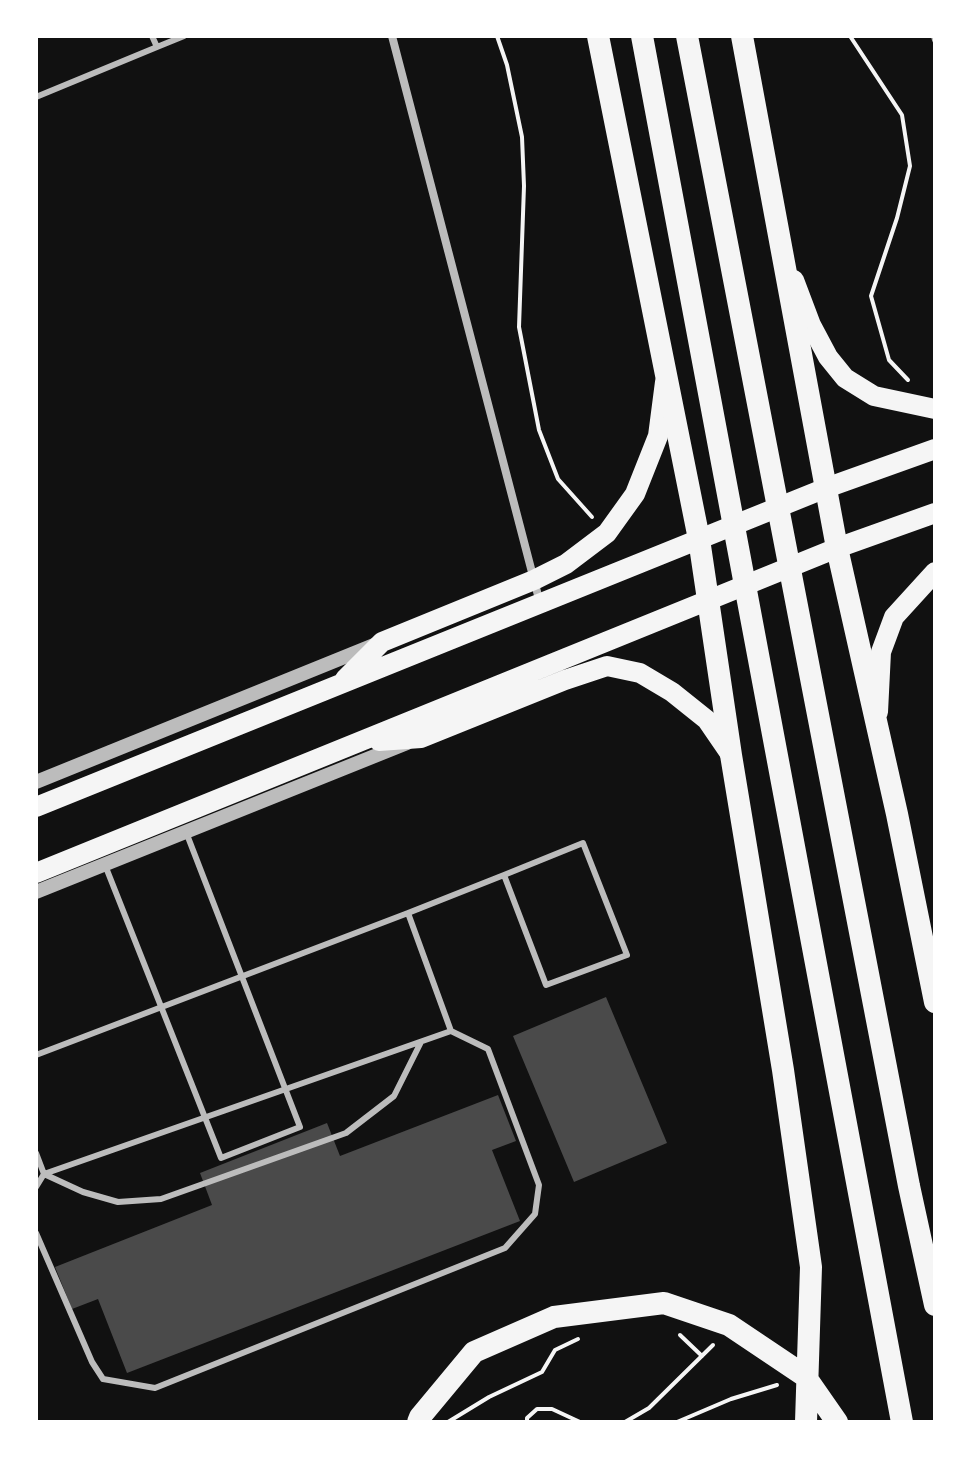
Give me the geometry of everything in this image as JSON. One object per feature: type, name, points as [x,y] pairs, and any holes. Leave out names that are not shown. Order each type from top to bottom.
[{"type":"highway","points":[[598,36],[699,539],[783,1070],[811,1267],[806,1422]]},
{"type":"highway","points":[[642,36],[902,1422]]},
{"type":"highway","points":[[687,36],[888,1079],[935,1305]]},
{"type":"highway","points":[[742,36],[837,548],[935,1002]]},
{"type":"highway","points":[[418,1422],[474,1352],[554,1317],[664,1303],[729,1325],[805,1376],[837,1422]]},
{"type":"main road","points":[[781,245],[811,325],[828,357],[845,378],[874,396],[935,409]]},
{"type":"main road","points":[[340,684],[382,642],[534,580],[566,564],[607,533],[635,494],[658,436],[667,370]]},
{"type":"main road","points":[[36,807],[826,488],[935,449]]},
{"type":"main road","points":[[36,873],[837,548],[935,513]]},
{"type":"main road","points":[[877,723],[881,652],[894,617],[935,572]]},
{"type":"main road","points":[[359,743],[421,738],[607,666],[640,673],[672,692],[707,720],[731,755]]},
{"type":"street","points":[[392,36],[540,603]]},
{"type":"street","points":[[36,782],[382,642]]},
{"type":"street","points":[[36,892],[421,738]]},
{"type":"lane","points":[[152,36],[157,47]]},
{"type":"lane","points":[[36,97],[184,36]]},
{"type":"lane","points":[[105,865],[221,1158],[300,1127],[186,832]]},
{"type":"lane","points":[[36,1055],[583,843],[627,955],[546,985],[504,875]]},
{"type":"lane","points":[[36,1233],[92,1362],[103,1379],[155,1388],[505,1248],[535,1214],[539,1185],[488,1049],[451,1031],[408,913]]},
{"type":"lane","points":[[36,1187],[44,1174],[451,1031]]},
{"type":"lane","points":[[36,1153],[44,1174],[83,1192],[118,1202],[161,1199],[346,1133],[394,1096],[421,1042]]},
{"type":"path","points":[[497,36],[507,65],[522,137],[524,186],[519,327],[539,430],[558,479],[607,533]]},
{"type":"path","points":[[850,36],[902,115],[910,166],[897,218],[871,296],[889,360],[917,389]]},
{"type":"path","points":[[668,1330],[682,1336],[702,1356]]},
{"type":"path","points":[[448,1422],[489,1397],[542,1372],[555,1350],[588,1334]]},
{"type":"path","points":[[625,1422],[649,1408],[718,1340]]},
{"type":"path","points":[[677,1422],[731,1399],[789,1382]]},
{"type":"path","points":[[527,1422],[527,1418],[537,1409],[552,1409],[580,1422]]},
{"type":"building","points":[[606,997],[667,1143],[574,1182],[513,1036]]},
{"type":"building","points":[[498,1095],[516,1141],[492,1150],[520,1221],[127,1373],[98,1299],[72,1309],[55,1267],[212,1205],[200,1173],[327,1123],[340,1156]]}]
